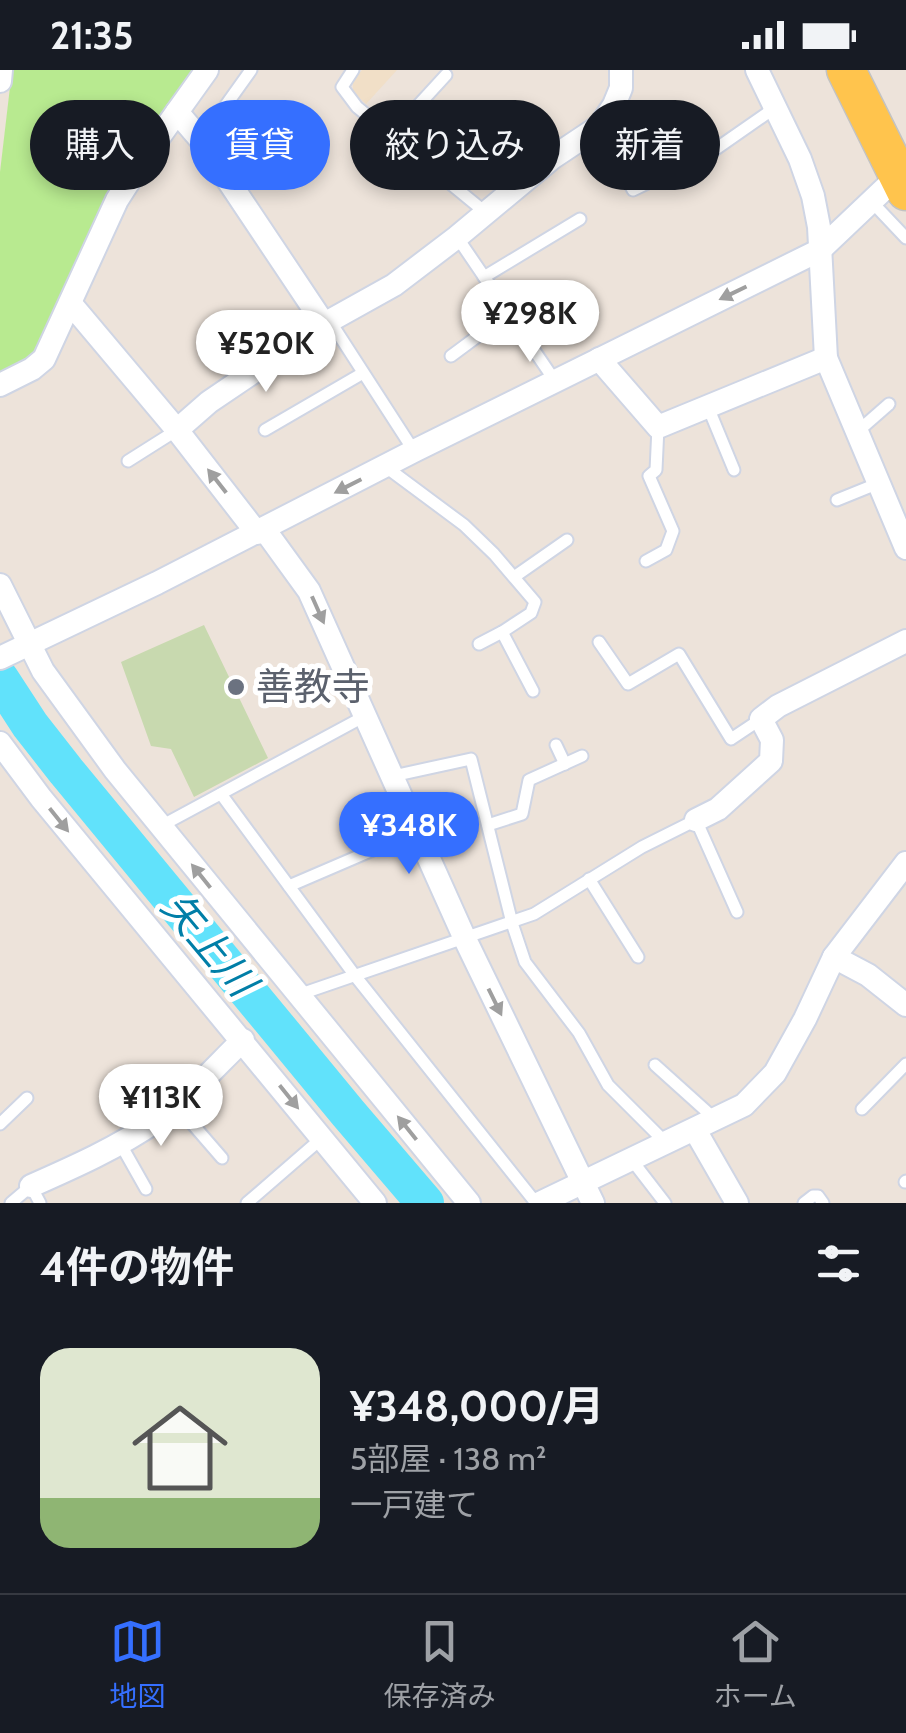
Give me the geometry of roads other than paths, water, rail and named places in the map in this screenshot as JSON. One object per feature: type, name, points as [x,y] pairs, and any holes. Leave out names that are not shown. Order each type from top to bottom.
[{"type":"main road","points":[[846,70],[895,184]]},
{"type":"main road","points":[[858,70],[895,184]]},
{"type":"street","points":[[0,80],[1,70]]},
{"type":"street","points":[[0,385],[44,359],[118,200],[207,70]]},
{"type":"street","points":[[616,100],[622,88],[622,70]]},
{"type":"street","points":[[757,70],[814,196],[826,358],[906,548]]},
{"type":"street","points":[[177,112],[190,127]]},
{"type":"street","points":[[176,430],[209,402],[327,323],[394,285],[580,139]]},
{"type":"street","points":[[0,658],[820,250],[895,184]]},
{"type":"street","points":[[236,190],[327,323]]},
{"type":"street","points":[[71,304],[309,591],[465,939],[588,1192]]},
{"type":"street","points":[[600,359],[658,427],[826,358]]},
{"type":"street","points":[[0,585],[43,671],[115,770],[469,1203]]},
{"type":"street","points":[[696,820],[718,809],[771,762],[772,740],[762,719],[778,706],[906,641]]},
{"type":"street","points":[[0,743],[322,1138],[367,1200]]},
{"type":"street","points":[[538,1203],[588,1192],[630,1158],[744,1105],[775,1073],[806,1019],[834,957],[906,863]]},
{"type":"street","points":[[834,957],[868,975],[906,1004]]},
{"type":"street","points":[[36,1195],[156,1121],[243,1040]]},
{"type":"street","points":[[705,1125],[737,1203]]},
{"type":"lane","points":[[230,100],[251,70]]},
{"type":"lane","points":[[352,100],[342,87],[353,70]]},
{"type":"lane","points":[[424,100],[446,76]]},
{"type":"lane","points":[[720,145],[776,108]]},
{"type":"lane","points":[[895,184],[906,238]]},
{"type":"lane","points":[[459,190],[486,212]]},
{"type":"lane","points":[[484,277],[580,219]]},
{"type":"lane","points":[[457,237],[556,381]]},
{"type":"lane","points":[[451,356],[509,313]]},
{"type":"lane","points":[[327,323],[414,452]]},
{"type":"lane","points":[[265,430],[363,373]]},
{"type":"lane","points":[[857,432],[888,404]]},
{"type":"lane","points":[[708,407],[734,470]]},
{"type":"lane","points":[[646,561],[666,550],[673,531],[649,476],[656,470],[658,427]]},
{"type":"lane","points":[[128,461],[176,430]]},
{"type":"lane","points":[[386,467],[464,525],[536,602],[531,613],[479,644]]},
{"type":"lane","points":[[837,500],[878,483]]},
{"type":"lane","points":[[514,577],[568,540]]},
{"type":"lane","points":[[502,632],[533,692]]},
{"type":"lane","points":[[599,642],[628,684],[679,654],[730,739],[762,719]]},
{"type":"lane","points":[[160,826],[365,716]]},
{"type":"lane","points":[[556,745],[564,764]]},
{"type":"lane","points":[[488,825],[522,814],[529,780],[582,756]]},
{"type":"lane","points":[[393,776],[471,760],[525,962],[579,1033],[608,1085],[666,1143]]},
{"type":"lane","points":[[221,794],[356,976],[538,1203]]},
{"type":"lane","points":[[298,995],[534,914],[642,847],[696,820],[737,912]]},
{"type":"lane","points":[[289,886],[418,831]]},
{"type":"lane","points":[[589,879],[638,957]]},
{"type":"lane","points":[[862,1109],[906,1064]]},
{"type":"lane","points":[[655,1065],[705,1125]]},
{"type":"lane","points":[[0,1124],[28,1098]]},
{"type":"lane","points":[[176,1105],[222,1158]]},
{"type":"lane","points":[[247,1203],[322,1138]]},
{"type":"lane","points":[[120,1143],[146,1189]]},
{"type":"lane","points":[[630,1158],[665,1203]]},
{"type":"lane","points":[[11,1203],[36,1195]]},
{"type":"lane","points":[[804,1203],[813,1196],[824,1203]]},
{"type":"waterway","name":"矢上川","points":[[0,679],[66,771],[425,1203]]},
{"type":"place","name":"善教寺","points":[[236,687]]}]
